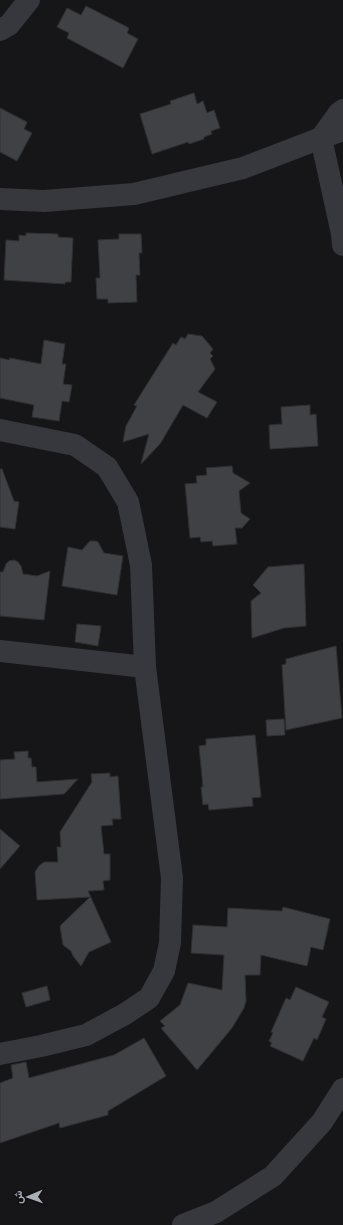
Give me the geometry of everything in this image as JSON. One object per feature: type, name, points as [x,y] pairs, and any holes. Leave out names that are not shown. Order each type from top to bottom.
[{"type":"street","points":[[0,30],[9,25],[29,0]]},
{"type":"street","points":[[343,110],[321,138],[342,234],[343,245]]},
{"type":"street","points":[[0,199],[44,201],[134,194],[243,168],[343,130]]},
{"type":"street","points":[[0,430],[76,445],[107,467],[128,502],[141,565],[145,667],[172,878],[170,943],[164,972],[148,998],[125,1014],[86,1035],[0,1054]]},
{"type":"street","points":[[0,650],[145,667]]},
{"type":"street","points":[[183,1225],[216,1212],[273,1176],[322,1122],[343,1089]]},
{"type":"building","points":[[86,6],[129,28],[127,33],[138,39],[123,68],[67,38],[69,33],[57,27],[67,8],[81,15]]},
{"type":"building","points":[[194,93],[197,104],[203,101],[207,113],[214,110],[220,128],[211,131],[212,134],[204,137],[204,139],[189,144],[188,142],[152,154],[140,114],[171,104],[170,101]]},
{"type":"building","points":[[0,108],[27,122],[24,129],[32,133],[17,161],[0,152]]},
{"type":"building","points":[[26,233],[58,234],[58,237],[73,238],[71,282],[65,282],[65,284],[4,280],[6,240],[19,241],[19,235],[26,236]]},
{"type":"building","points":[[119,234],[141,234],[142,253],[139,253],[140,275],[136,275],[137,302],[108,303],[108,299],[97,299],[96,278],[100,278],[98,240],[119,239]]},
{"type":"building","points":[[188,334],[202,336],[213,349],[210,353],[213,356],[210,359],[215,369],[198,392],[217,402],[207,418],[183,405],[160,444],[141,464],[149,434],[123,442],[126,426],[137,406],[134,405],[173,343],[176,345],[181,337],[185,339]]},
{"type":"building","points":[[44,340],[65,344],[62,364],[66,364],[63,384],[72,385],[69,402],[62,401],[59,421],[32,417],[34,405],[0,398],[0,358],[9,360],[10,358],[41,364]]},
{"type":"building","points":[[310,405],[310,415],[316,414],[318,446],[270,449],[269,425],[282,424],[281,407]]},
{"type":"building","points":[[232,466],[233,473],[250,483],[239,491],[241,513],[250,519],[242,528],[235,528],[237,544],[213,546],[212,541],[201,542],[200,537],[190,538],[185,484],[197,483],[196,476],[207,475],[206,468]]},
{"type":"building","points":[[0,469],[2,469],[14,501],[19,502],[15,529],[0,527]]},
{"type":"building","points":[[90,541],[98,542],[104,553],[123,556],[117,595],[62,586],[68,547],[82,550]]},
{"type":"building","points":[[14,560],[21,566],[23,574],[37,576],[50,571],[44,620],[0,616],[0,572],[3,572],[9,561]]},
{"type":"building","points":[[304,564],[306,626],[284,628],[252,638],[251,601],[261,593],[253,585],[268,567]]},
{"type":"building","points":[[77,624],[101,626],[98,646],[75,642]]},
{"type":"building","points":[[336,646],[342,718],[286,730],[282,665],[286,664],[286,659]]},
{"type":"building","points":[[284,719],[285,735],[267,736],[266,720]]},
{"type":"building","points":[[255,735],[261,797],[252,798],[253,806],[209,810],[208,804],[203,805],[201,787],[203,787],[199,746],[206,745],[206,739]]},
{"type":"building","points":[[28,751],[28,758],[31,758],[32,767],[36,767],[37,782],[78,779],[64,794],[0,799],[0,760],[15,759],[14,752]]},
{"type":"building","points":[[110,773],[110,777],[118,776],[121,819],[112,819],[113,825],[101,826],[104,854],[110,854],[110,880],[103,881],[104,890],[88,891],[111,942],[89,952],[81,966],[71,951],[63,945],[60,926],[90,897],[37,900],[35,872],[44,862],[58,862],[57,847],[61,847],[60,832],[92,782],[91,774]]},
{"type":"building","points":[[0,829],[20,846],[0,869]]},
{"type":"building","points":[[283,907],[330,919],[323,950],[311,947],[307,966],[261,955],[260,975],[245,975],[246,1001],[244,1008],[232,1028],[197,1070],[161,1028],[165,1026],[160,1021],[180,1005],[188,983],[222,990],[224,955],[191,953],[193,925],[227,927],[228,908],[282,911]]},
{"type":"building","points":[[47,986],[50,1000],[26,1007],[22,993]]},
{"type":"building","points":[[296,987],[329,1002],[322,1017],[326,1019],[317,1040],[314,1038],[303,1061],[270,1046],[272,1043],[269,1041],[273,1033],[271,1032],[286,998],[290,1000]]},
{"type":"building","points":[[144,1038],[166,1076],[108,1111],[108,1115],[60,1128],[59,1123],[0,1143],[0,1083],[13,1078],[11,1065],[26,1062],[29,1078],[114,1055]]}]
